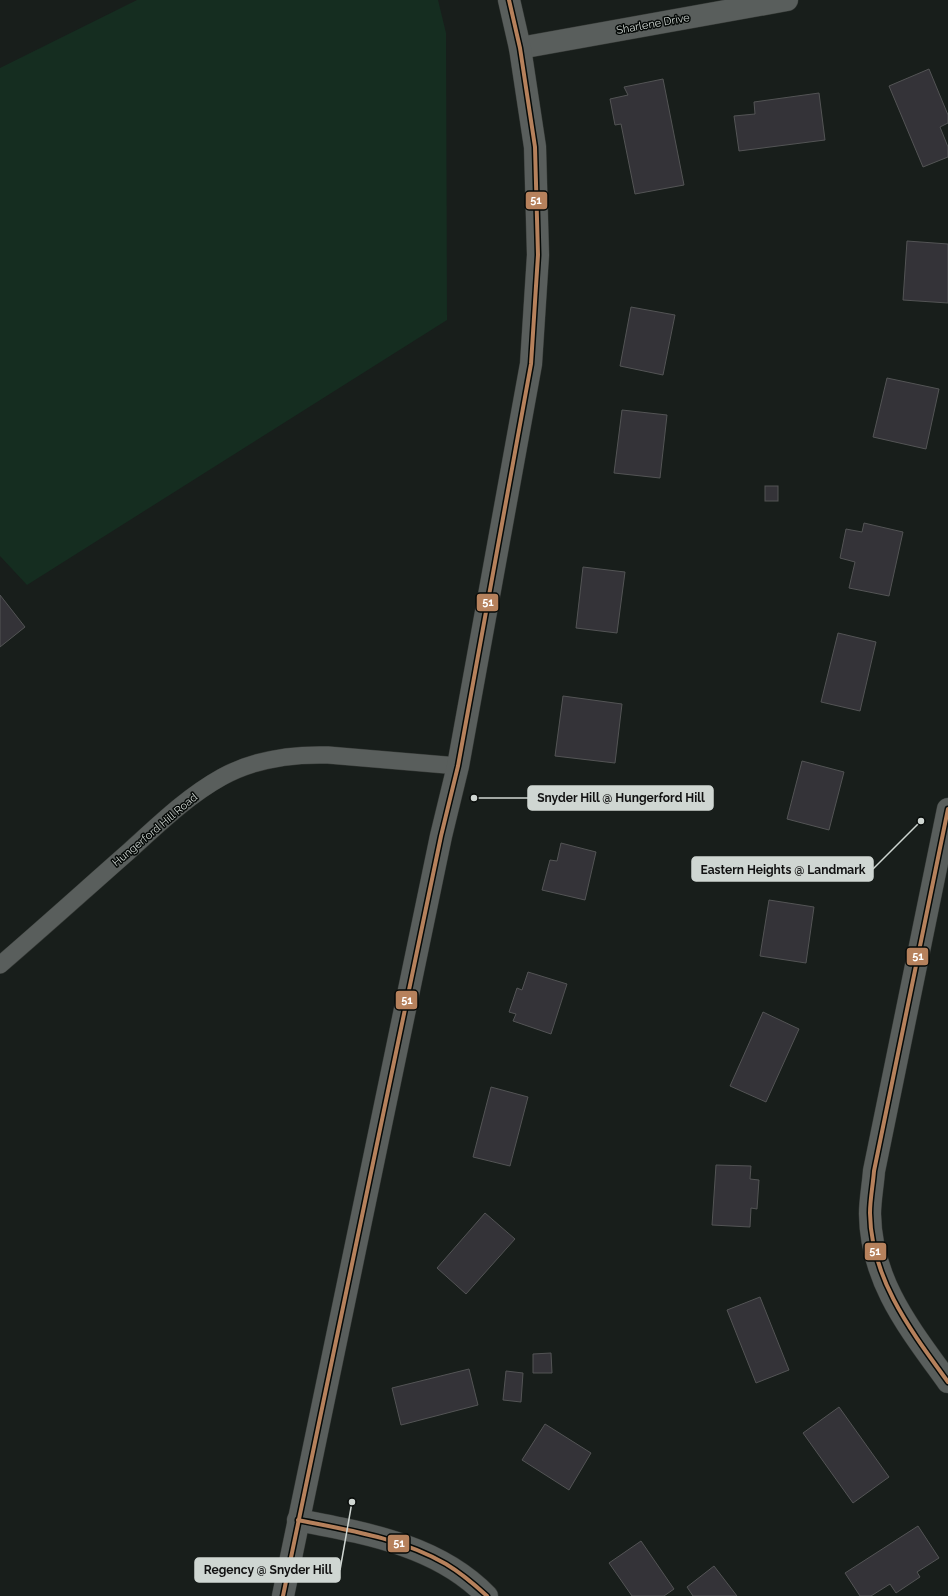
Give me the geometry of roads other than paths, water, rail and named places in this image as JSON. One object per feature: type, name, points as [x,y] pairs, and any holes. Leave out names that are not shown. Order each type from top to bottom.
[{"type":"street","points":[[283,1596],[440,844],[458,766],[530,364],[538,255],[535,147],[520,48],[509,0]]},
{"type":"street","name":"Sharlene Drive","points":[[520,48],[787,0]]},
{"type":"street","points":[[948,809],[943,858],[874,1171],[870,1213],[873,1247],[885,1285],[904,1320],[948,1382]]},
{"type":"street","points":[[298,1520],[385,1539],[415,1549],[451,1567],[478,1586],[488,1596]]},
{"type":"lane","name":"Hungerford Hill Road","points":[[0,965],[187,800],[222,777],[262,762],[306,755],[458,766]]},
{"type":"place","name":"Snyder Hill @ Hungerford Hill","points":[[474,798]]},
{"type":"place","name":"Eastern Heights @ Landmark","points":[[921,821]]},
{"type":"place","name":"Regency @ Snyder Hill","points":[[352,1502]]}]
